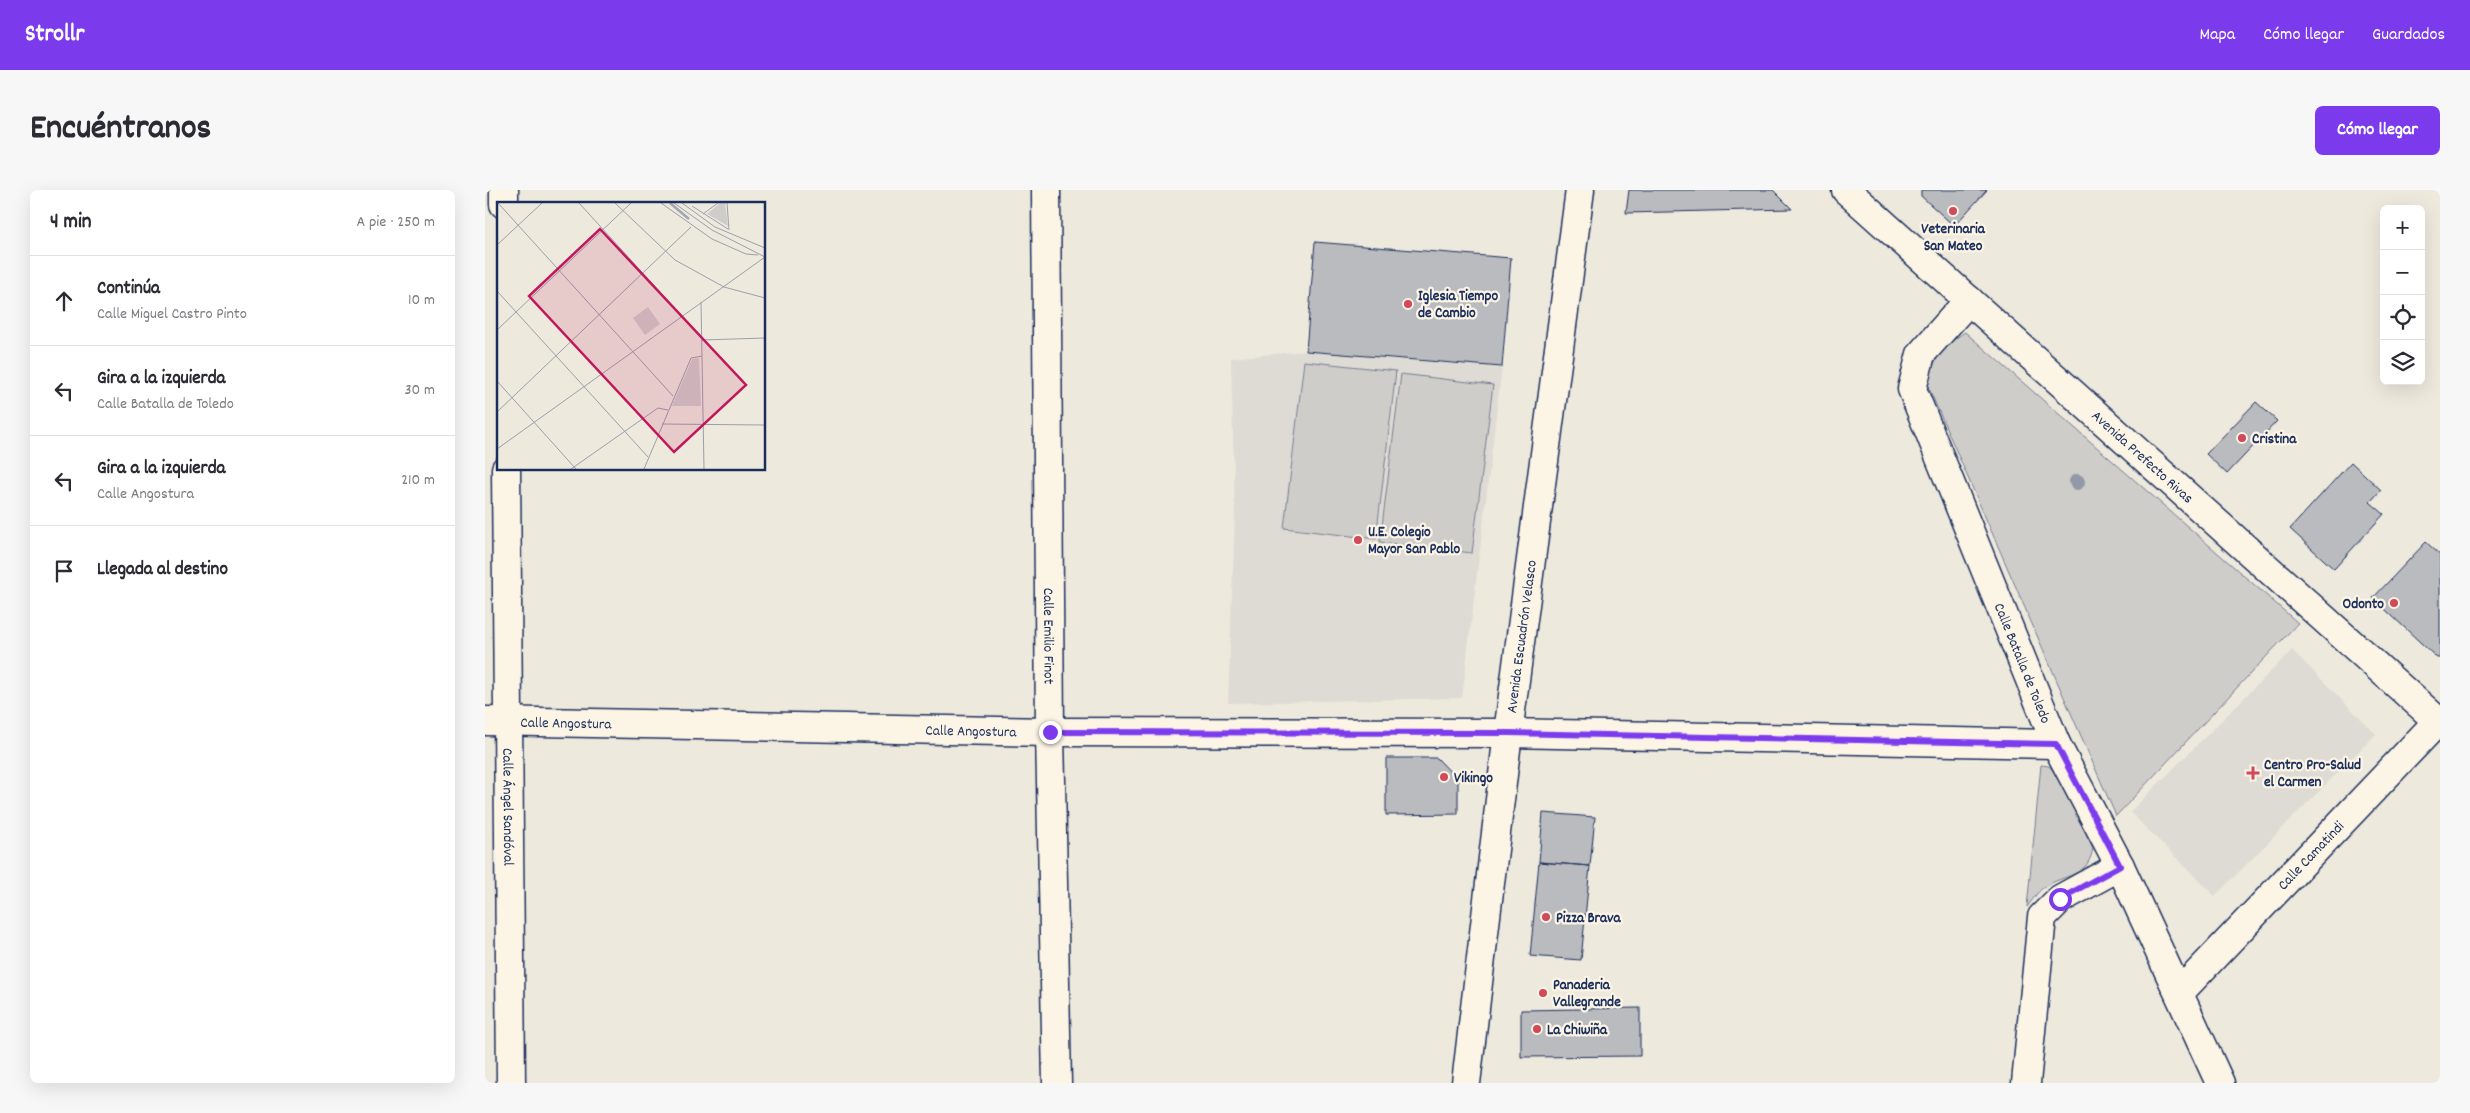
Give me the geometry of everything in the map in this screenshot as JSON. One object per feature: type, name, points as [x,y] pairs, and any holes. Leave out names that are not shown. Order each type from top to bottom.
[{"type":"street","name":"Calle Emilio Finot","points":[[1046,190],[1050,732],[1057,1083]]},
{"type":"street","name":"Avenida Escuadrón Velasco","points":[[1466,1083],[1508,733],[1580,190]]},
{"type":"street","name":"Avenida Prefecto Rivas","points":[[1857,194],[1969,300],[2439,721]]},
{"type":"street","name":"Calle Batalla de Toledo","points":[[1969,300],[1921,354],[1912,389],[2056,744],[2120,866],[2180,992],[2220,1083]]},
{"type":"street","name":"Calle Ángel Sandóval","points":[[506,470],[497,721],[511,1083]]},
{"type":"street","name":"Calle Angostura","points":[[497,721],[1050,732],[1508,733],[2056,744]]},
{"type":"street","name":"Calle Camatindi","points":[[2180,992],[2439,721]]},
{"type":"street","points":[[2026,1083],[2042,917],[2060,899],[2120,866]]},
{"type":"shaded area","points":[[1965,332],[2298,623],[2116,816],[1927,384],[1936,359],[1944,348]]},
{"type":"shaded area","name":"U.E. Colegio Mayor San Pablo","points":[[1306,351],[1502,367],[1462,698],[1228,703],[1235,515],[1231,358]]},
{"type":"shaded area","points":[[1304,361],[1396,371],[1376,539],[1284,528]]},
{"type":"shaded area","points":[[1401,374],[1493,385],[1472,553],[1380,542]]},
{"type":"shaded area","name":"Centro Pro-Salud el Carmen","points":[[2292,650],[2376,734],[2215,896],[2130,812]]},
{"type":"shaded area","points":[[2041,765],[2049,766],[2061,780],[2093,848],[2090,858],[2081,870],[2043,888],[2027,907]]},
{"type":"building","points":[[1629,190],[1773,190],[1792,209],[1626,213]]},
{"type":"building","name":"Veterinaria San Mateo","points":[[1921,190],[1987,190],[1954,226],[1921,196]]},
{"type":"building","name":"Iglesia Tiempo de Cambio","points":[[1315,242],[1511,258],[1502,367],[1306,351]]},
{"type":"building","name":"Cristina","points":[[2256,402],[2277,421],[2227,474],[2206,454]]},
{"type":"building","points":[[2351,462],[2381,490],[2370,502],[2384,514],[2334,569],[2290,529]]},
{"type":"building","points":[[2426,542],[2440,555],[2440,658],[2437,658],[2373,598]]},
{"type":"building","points":[[1386,758],[1437,758],[1458,780],[1458,814],[1386,815]]},
{"type":"building","points":[[1543,813],[1595,817],[1590,866],[1539,862]]},
{"type":"building","points":[[1539,862],[1590,866],[1581,960],[1530,956]]},
{"type":"building","points":[[1640,1008],[1640,1056],[1521,1057],[1521,1010]]},
{"type":"place","name":"Veterinaria San Mateo","points":[[1953,211]]},
{"type":"place","name":"Iglesia Tiempo de Cambio","points":[[1408,304]]},
{"type":"place","name":"Cristina","points":[[2242,438]]},
{"type":"place","name":"U.E. Colegio Mayor San Pablo","points":[[1358,540]]},
{"type":"place","name":"Odonto","points":[[2394,603]]},
{"type":"place","name":"Centro Pro-Salud el Carmen","points":[[2253,773]]},
{"type":"place","name":"Vikingo","points":[[1444,777]]},
{"type":"place","name":"Pizza Brava","points":[[1546,917]]},
{"type":"place","name":"Panaderia Vallegrande","points":[[1543,993]]},
{"type":"place","name":"La Chiwiña","points":[[1537,1029]]},
{"type":"route","points":[[1050,732],[1508,733],[2056,744],[2120,866],[2060,899]]}]
